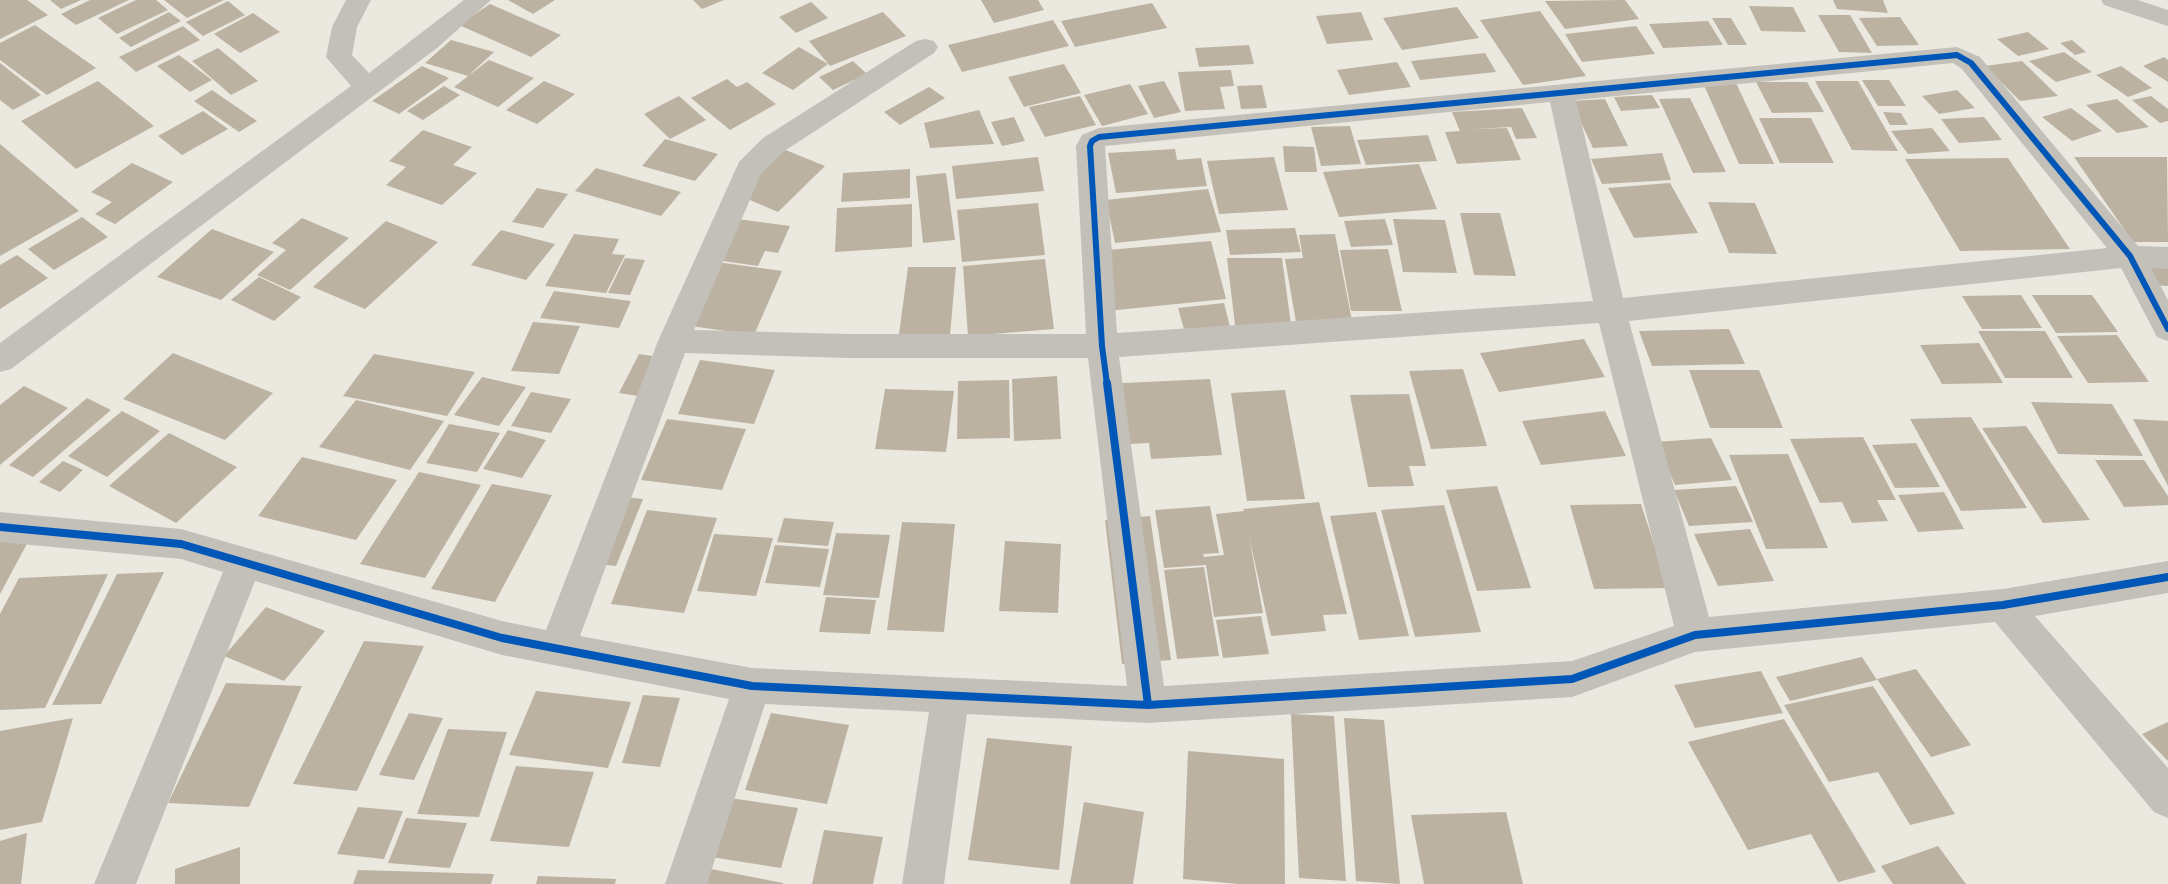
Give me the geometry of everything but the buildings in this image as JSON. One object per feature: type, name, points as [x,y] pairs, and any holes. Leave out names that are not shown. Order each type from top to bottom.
[{"type":"street","points":[[359,0],[351,10],[341,34],[339,57],[367,87]]},
{"type":"street","points":[[0,360],[367,87],[479,0]]},
{"type":"street","points":[[2113,0],[2168,18]]},
{"type":"street","points":[[557,649],[674,341],[749,170],[781,140],[925,47]]},
{"type":"street","points":[[1148,705],[1102,346],[1090,146],[1092,141],[1099,137],[1957,55],[1971,63],[2130,256],[2168,329]]},
{"type":"street","points":[[1561,94],[1611,311],[1695,635]]},
{"type":"street","points":[[674,341],[848,346],[1102,346],[1611,311],[2130,256],[2168,258]]},
{"type":"street","points":[[0,527],[182,544],[501,638],[752,686],[1148,705],[1572,680],[1695,635],[2003,605],[2168,577]]},
{"type":"street","points":[[115,884],[244,563]]},
{"type":"street","points":[[2003,605],[2168,798]]},
{"type":"street","points":[[686,884],[752,686]]},
{"type":"street","points":[[923,884],[951,695]]},
{"type":"cycle path","points":[[1148,705],[1102,346],[1090,146],[1092,141],[1099,137],[1957,55],[1971,63],[2130,256],[2168,329]]},
{"type":"cycle path","points":[[0,527],[181,544],[502,638],[752,686],[1148,705],[1572,679],[1695,635],[2003,605],[2168,577]]}]
